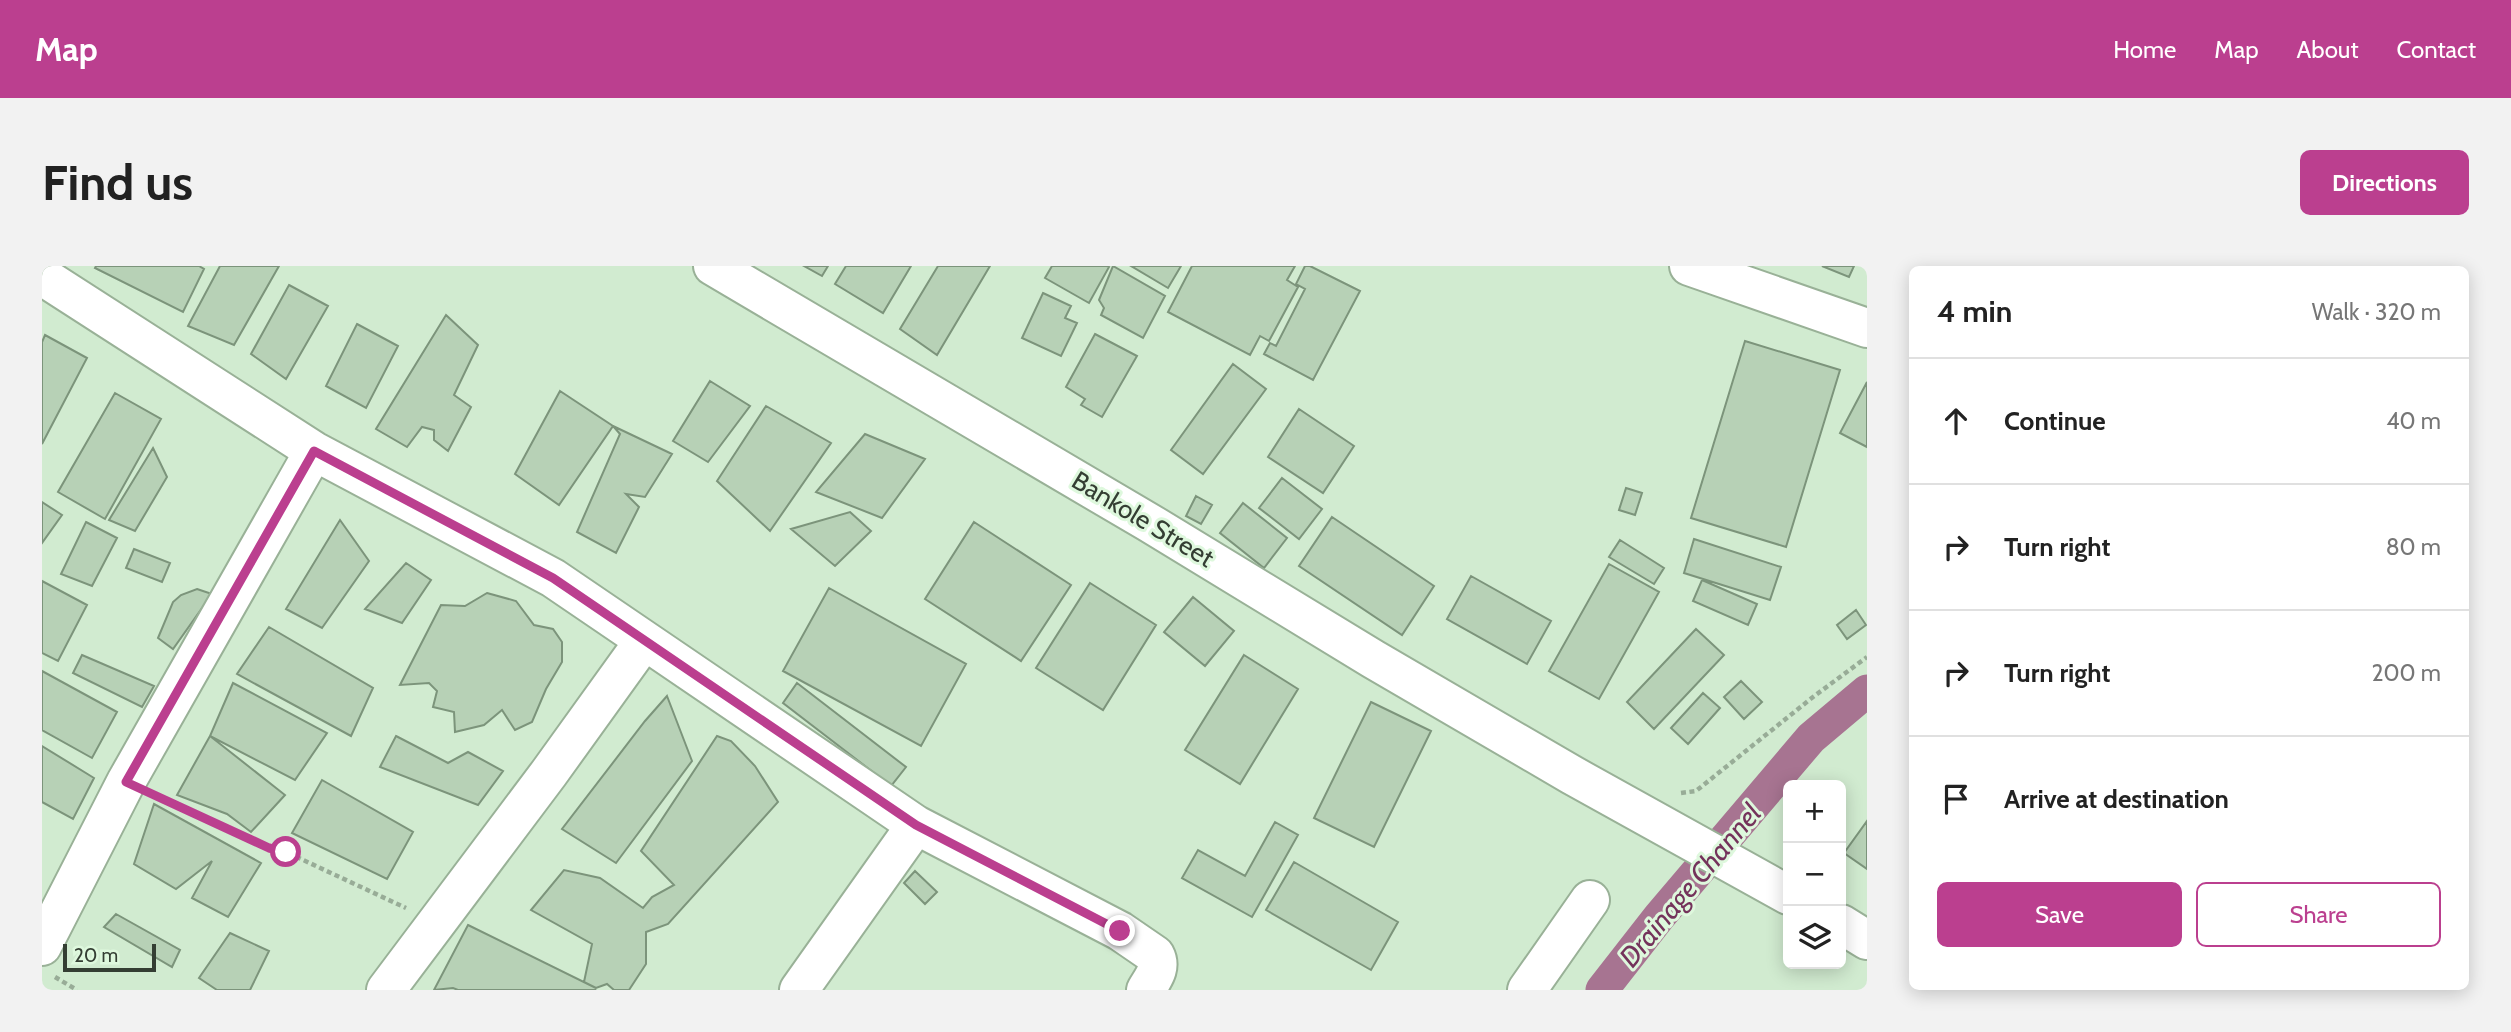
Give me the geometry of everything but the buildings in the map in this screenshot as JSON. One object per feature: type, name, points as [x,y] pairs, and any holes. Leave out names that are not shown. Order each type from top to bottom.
[{"type":"street","name":"Bankole Street","points":[[713,266],[1148,522],[1373,659],[1572,775],[1783,892]]},
{"type":"street","points":[[1689,266],[1867,328]]},
{"type":"street","points":[[42,276],[314,451],[553,578],[916,825],[1120,931],[1155,955],[1159,968],[1146,990]]},
{"type":"street","points":[[48,961],[126,782],[314,451]]},
{"type":"street","points":[[386,990],[549,774],[644,640]]},
{"type":"street","points":[[799,990],[916,825]]},
{"type":"street","points":[[1527,990],[1590,900]]},
{"type":"street","points":[[1846,927],[1867,940]]},
{"type":"path","points":[[1670,788],[1682,794],[1696,791],[1867,657]]},
{"type":"path","points":[[126,782],[409,909]]},
{"type":"path","points":[[48,961],[77,990]]},
{"type":"waterway","name":"Drainage Channel","points":[[1602,990],[1659,917],[1811,738],[1867,691]]},
{"type":"route","points":[[286,852],[269,848],[126,782],[314,451],[553,578],[916,825],[1120,931]]}]
